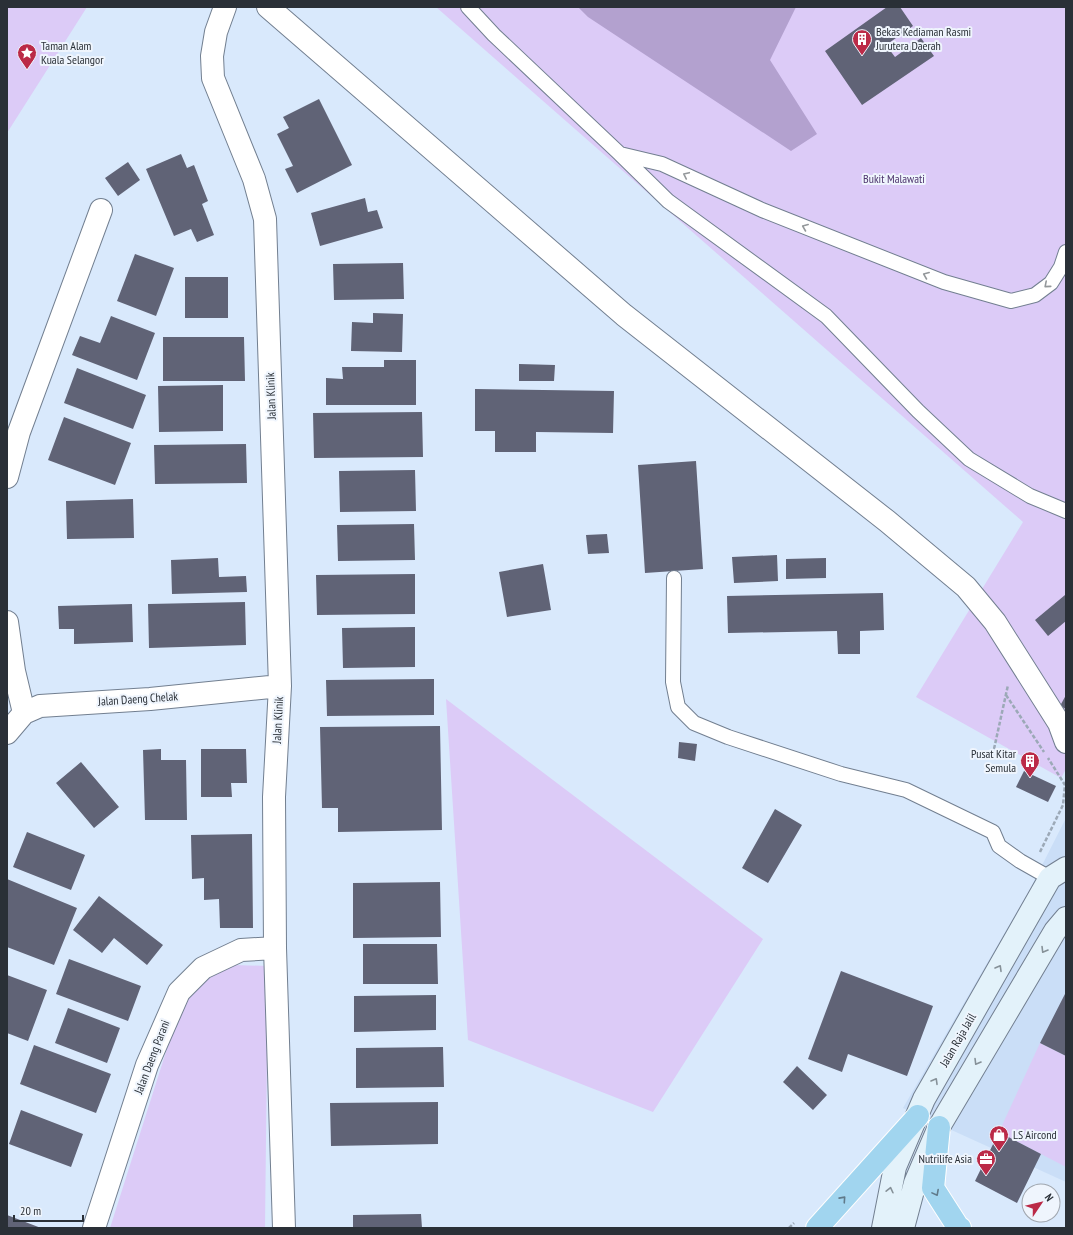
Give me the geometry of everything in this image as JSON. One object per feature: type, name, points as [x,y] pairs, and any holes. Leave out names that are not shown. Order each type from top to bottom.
[{"type":"highway","points":[[817,1228],[918,1116]]},
{"type":"highway","points":[[939,1127],[933,1188],[960,1228]]},
{"type":"street","name":"Jalan Klinik","points":[[225,7],[216,32],[212,56],[213,78],[254,179],[265,219],[280,686],[274,797],[275,948],[284,1228]]},
{"type":"street","points":[[268,7],[624,315],[886,521],[966,587],[995,622],[1059,723],[1066,742]]},
{"type":"street","points":[[7,477],[19,432],[101,210]]},
{"type":"street","points":[[7,622],[14,671],[24,713]]},
{"type":"street","name":"Jalan Daeng Chelak","points":[[7,733],[24,713],[40,706],[150,700],[280,686]]},
{"type":"street","name":"Jalan Raja Jalil","points":[[883,1228],[895,1168],[924,1099],[1049,871]]},
{"type":"street","points":[[903,1228],[914,1182],[939,1127],[1055,931],[1066,918]]},
{"type":"street","name":"Jalan Daeng Parani","points":[[94,1228],[147,1065],[179,992],[203,968],[241,950],[275,948]]},
{"type":"lane","points":[[468,7],[494,35],[668,201],[826,316],[918,411],[969,459],[1030,496],[1066,512]]},
{"type":"lane","points":[[620,154],[662,164],[762,210],[944,282],[1011,302],[1035,295],[1051,283],[1061,267],[1066,252]]},
{"type":"lane","points":[[674,578],[673,682],[678,707],[694,723],[728,737],[841,774],[906,790],[993,832],[999,846],[1049,871]]},
{"type":"path","points":[[994,749],[1015,654]]},
{"type":"path","points":[[1006,696],[1065,785],[1063,805],[1049,871]]},
{"type":"path","points":[[789,1228],[794,1222]]},
{"type":"shaded area","points":[[578,7],[796,7],[770,60],[817,134],[791,151],[588,17]]},
{"type":"shaded area","points":[[1066,818],[1066,1182],[903,1108],[1030,889]]},
{"type":"green space","name":"Taman Alam Kuala Selangor","points":[[7,7],[87,7],[7,133]]},
{"type":"green space","name":"Bukit Malawati","points":[[436,7],[1066,7],[1066,769],[1061,778],[916,697],[1023,522]]},
{"type":"green space","points":[[446,699],[763,939],[653,1112],[468,1040]]},
{"type":"green space","points":[[234,965],[268,966],[265,1228],[110,1228],[178,1014],[195,984]]},
{"type":"green space","points":[[1040,1043],[1066,1056],[1066,1167],[999,1132]]},
{"type":"building","name":"Bekas Kediaman Rasmi Jurutera Daerah","points":[[887,7],[900,7],[913,26],[886,45],[895,57],[921,38],[934,56],[862,105],[825,51]]},
{"type":"building","points":[[319,99],[352,165],[297,193],[285,169],[293,166],[277,134],[289,128],[283,117]]},
{"type":"building","points":[[181,154],[187,168],[194,165],[208,201],[202,204],[214,235],[197,242],[191,229],[174,236],[146,169]]},
{"type":"building","points":[[128,162],[140,180],[118,196],[105,178]]},
{"type":"building","points":[[365,198],[368,212],[377,210],[383,228],[320,246],[311,213]]},
{"type":"building","points":[[135,254],[174,268],[156,316],[117,301]]},
{"type":"building","points":[[403,263],[404,299],[334,300],[333,264]]},
{"type":"building","points":[[185,277],[228,277],[228,318],[185,318]]},
{"type":"building","points":[[373,313],[403,314],[402,352],[351,351],[352,322],[373,323]]},
{"type":"building","points":[[111,316],[155,333],[137,380],[72,355],[80,336],[100,343]]},
{"type":"building","points":[[163,337],[244,337],[245,381],[163,381]]},
{"type":"building","points":[[384,360],[416,360],[416,405],[326,405],[326,378],[343,379],[342,367],[384,367]]},
{"type":"building","points":[[519,364],[555,365],[554,381],[519,381]]},
{"type":"building","points":[[77,368],[146,395],[133,429],[64,403]]},
{"type":"building","points":[[223,385],[223,431],[159,432],[158,386]]},
{"type":"building","points":[[475,389],[614,391],[613,433],[536,432],[536,452],[495,452],[495,431],[475,431]]},
{"type":"building","points":[[422,412],[423,457],[314,458],[313,413]]},
{"type":"building","points":[[64,417],[131,443],[115,485],[48,460]]},
{"type":"building","points":[[246,444],[247,483],[155,484],[154,445]]},
{"type":"building","points":[[696,461],[703,569],[645,573],[638,465]]},
{"type":"building","points":[[415,470],[416,511],[340,512],[339,471]]},
{"type":"building","points":[[133,499],[134,538],[67,539],[66,501]]},
{"type":"building","points":[[414,524],[415,560],[338,561],[337,525]]},
{"type":"building","points":[[607,534],[609,553],[588,554],[586,535]]},
{"type":"building","points":[[777,555],[778,581],[734,583],[732,557]]},
{"type":"building","points":[[218,558],[219,577],[246,576],[247,592],[172,594],[171,560]]},
{"type":"building","points":[[826,558],[826,578],[786,579],[786,559]]},
{"type":"building","points":[[543,564],[551,610],[507,617],[499,572]]},
{"type":"building","points":[[415,574],[415,614],[317,615],[316,575]]},
{"type":"building","points":[[883,593],[884,630],[860,631],[860,654],[838,654],[837,631],[728,633],[727,596]]},
{"type":"building","points":[[1065,595],[1066,621],[1048,636],[1035,620]]},
{"type":"building","points":[[245,602],[246,645],[149,648],[148,604]]},
{"type":"building","points":[[132,604],[133,642],[74,644],[74,629],[59,629],[58,606]]},
{"type":"building","points":[[415,627],[415,667],[343,668],[342,628]]},
{"type":"building","points":[[434,679],[434,715],[327,716],[326,680]]},
{"type":"building","points":[[1066,695],[1066,709],[1060,706]]},
{"type":"building","points":[[440,726],[442,830],[338,832],[338,808],[322,808],[320,727]]},
{"type":"building","points":[[679,742],[697,744],[695,761],[678,758]]},
{"type":"building","points":[[161,749],[161,760],[186,760],[187,820],[145,820],[143,750]]},
{"type":"building","points":[[201,749],[246,749],[247,783],[231,783],[232,797],[201,797]]},
{"type":"building","points":[[81,762],[119,807],[94,828],[56,783]]},
{"type":"building","name":"Pusat Kitar Semula","points":[[1024,771],[1056,786],[1048,802],[1016,787]]},
{"type":"building","points":[[775,809],[802,825],[768,883],[742,868]]},
{"type":"building","points":[[27,832],[85,855],[71,890],[13,867]]},
{"type":"building","points":[[252,834],[253,928],[220,928],[219,899],[204,900],[204,878],[192,879],[191,835]]},
{"type":"building","points":[[7,879],[77,908],[54,965],[7,947]]},
{"type":"building","points":[[440,882],[441,937],[353,938],[353,883]]},
{"type":"building","points":[[99,896],[163,945],[147,965],[114,938],[102,953],[73,930]]},
{"type":"building","points":[[363,944],[437,944],[438,984],[363,984]]},
{"type":"building","points":[[69,959],[141,986],[128,1021],[56,994]]},
{"type":"building","points":[[841,971],[933,1006],[907,1076],[848,1054],[842,1072],[808,1059]]},
{"type":"building","points":[[7,975],[47,990],[28,1041],[7,1033]]},
{"type":"building","points":[[1066,992],[1066,1056],[1040,1043]]},
{"type":"building","points":[[436,995],[436,1030],[354,1032],[354,996]]},
{"type":"building","points":[[68,1008],[120,1028],[107,1063],[55,1043]]},
{"type":"building","points":[[34,1045],[111,1074],[96,1113],[20,1084]]},
{"type":"building","points":[[443,1047],[444,1087],[356,1088],[356,1048]]},
{"type":"building","points":[[797,1066],[827,1095],[813,1110],[783,1082]]},
{"type":"building","points":[[438,1102],[438,1144],[331,1146],[330,1103]]},
{"type":"building","points":[[21,1110],[83,1134],[71,1167],[9,1144]]},
{"type":"building","points":[[999,1132],[1041,1154],[1027,1183],[1021,1183],[1021,1195],[1017,1203],[975,1181]]},
{"type":"building","points":[[421,1214],[422,1228],[353,1228],[353,1215]]},
{"type":"building","points":[[7,1215],[41,1228],[7,1228]]},
{"type":"place","name":"Bekas Kediaman Rasmi Jurutera Daerah","points":[[862,56]]},
{"type":"place","name":"Taman Alam Kuala Selangor","points":[[27,70]]},
{"type":"place","name":"Pusat Kitar Semula","points":[[1030,778]]},
{"type":"place","name":"LS Aircond","points":[[999,1152]]},
{"type":"place","name":"Nutrilife Asia","points":[[986,1176]]}]
